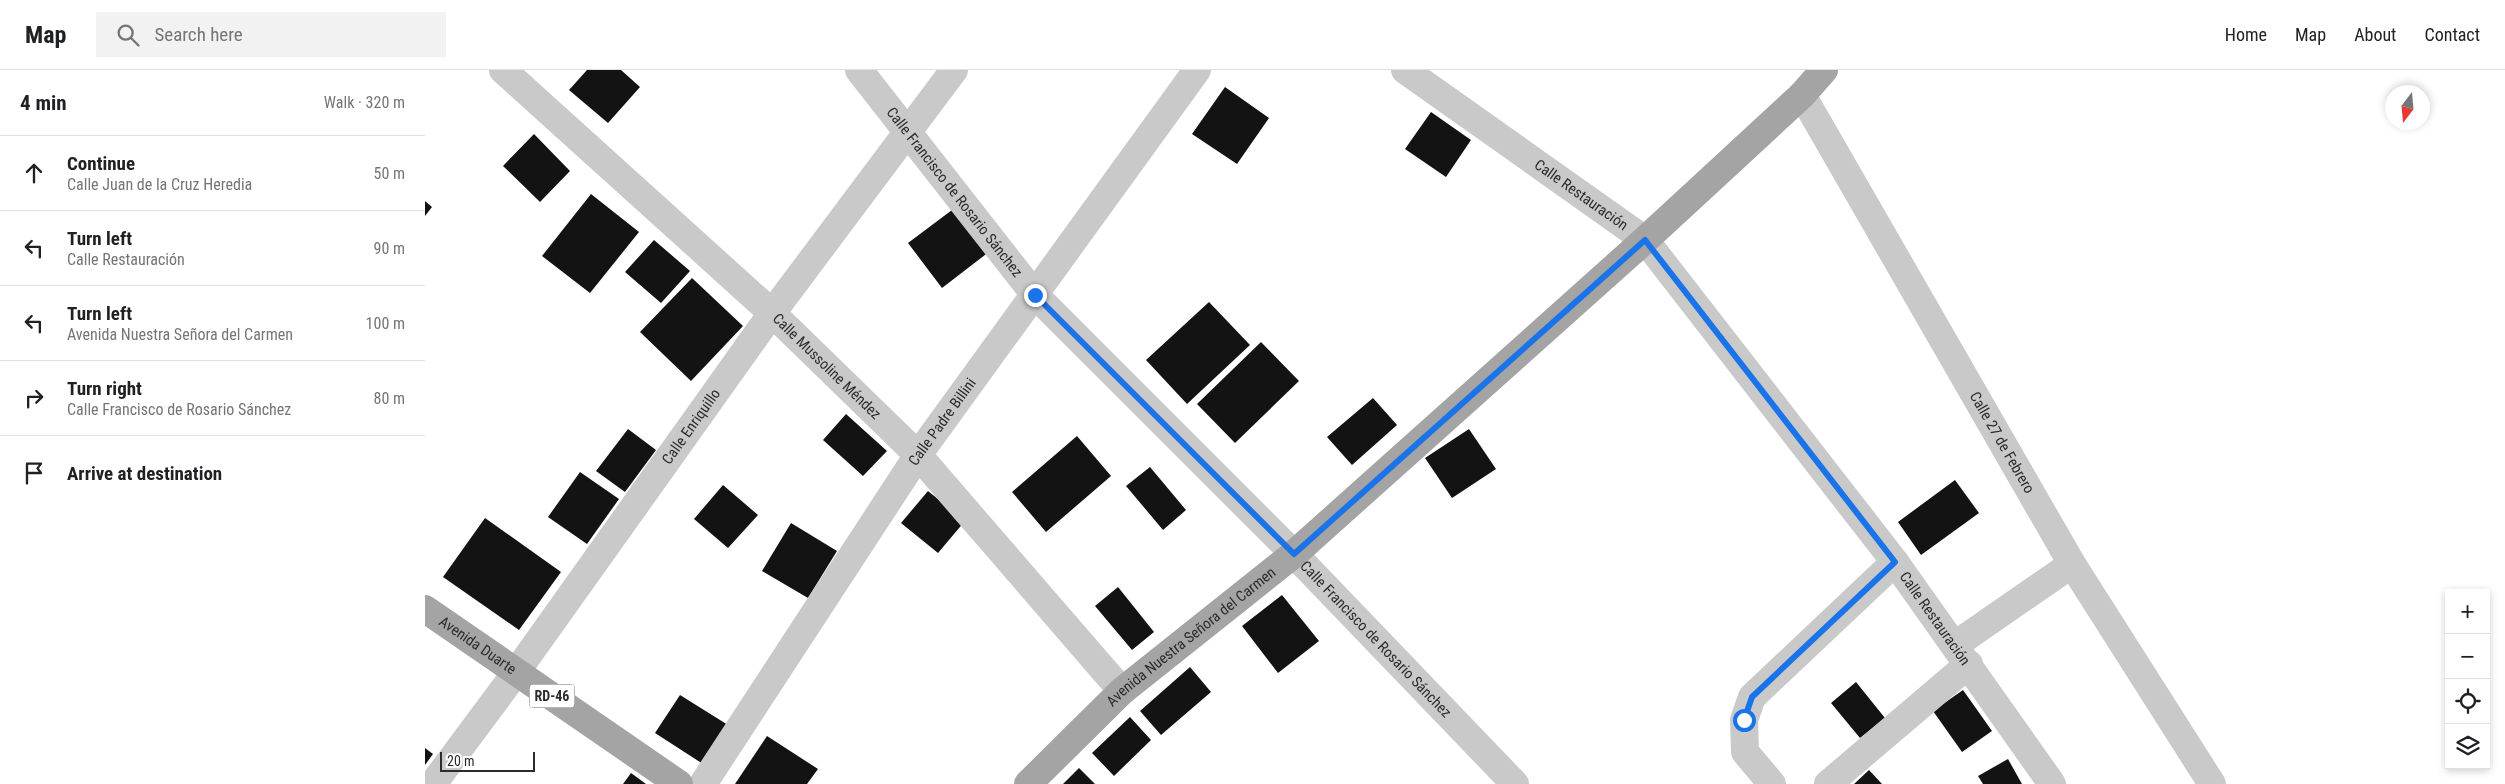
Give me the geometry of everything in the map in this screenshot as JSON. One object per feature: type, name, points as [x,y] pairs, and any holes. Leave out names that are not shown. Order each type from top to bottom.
[{"type":"main road","name":"Avenida Nuestra Señora del Carmen","points":[[1028,784],[1122,691],[1294,554],[1645,240],[1802,95],[1824,70]]},
{"type":"main road","name":"Avenida Duarte","points":[[425,609],[679,784]]},
{"type":"street","name":"Calle Mussoline Méndez","points":[[503,70],[772,313],[917,455],[1122,691]]},
{"type":"street","name":"Calle Francisco de Rosario Sánchez","points":[[859,70],[1035,295],[1294,554],[1515,784]]},
{"type":"street","name":"Calle Enriquillo","points":[[433,784],[517,671],[772,313],[954,70]]},
{"type":"street","name":"Calle Padre Billini","points":[[703,784],[917,455],[1197,70]]},
{"type":"street","name":"Calle Restauración","points":[[1405,70],[1645,240],[1895,562],[1962,654],[2052,784]]},
{"type":"street","name":"Calle 27 de Febrero","points":[[1802,95],[2072,564],[2212,784]]},
{"type":"street","points":[[1772,784],[1745,752],[1744,720],[1752,697],[1895,562]]},
{"type":"street","points":[[1828,784],[1962,654],[2072,564]]},
{"type":"building","points":[[587,70],[621,70],[640,87],[608,123],[569,90]]},
{"type":"building","points":[[1225,87],[1269,118],[1237,164],[1192,134]]},
{"type":"building","points":[[1431,112],[1471,140],[1446,177],[1405,149]]},
{"type":"building","points":[[534,134],[570,171],[540,202],[503,166]]},
{"type":"building","points":[[591,194],[639,232],[590,293],[542,256]]},
{"type":"building","points":[[425,201],[432,207],[425,216]]},
{"type":"building","points":[[960,204],[994,248],[942,288],[908,243]]},
{"type":"building","points":[[654,240],[690,271],[661,303],[625,272]]},
{"type":"building","points":[[692,278],[743,326],[691,381],[640,332]]},
{"type":"building","points":[[1209,302],[1250,345],[1187,404],[1146,360]]},
{"type":"building","points":[[1261,342],[1299,381],[1235,443],[1197,404]]},
{"type":"building","points":[[1373,398],[1397,425],[1352,465],[1327,437]]},
{"type":"building","points":[[846,414],[887,451],[863,476],[823,440]]},
{"type":"building","points":[[628,429],[656,450],[625,492],[596,471]]},
{"type":"building","points":[[1469,429],[1496,469],[1452,498],[1425,458]]},
{"type":"building","points":[[1077,436],[1111,476],[1046,532],[1012,492]]},
{"type":"building","points":[[1150,467],[1186,510],[1163,530],[1126,486]]},
{"type":"building","points":[[580,472],[619,499],[587,544],[548,517]]},
{"type":"building","points":[[1955,480],[1979,513],[1921,555],[1898,522]]},
{"type":"building","points":[[723,485],[758,515],[728,548],[694,519]]},
{"type":"building","points":[[928,491],[965,521],[938,553],[901,523]]},
{"type":"building","points":[[485,518],[561,572],[519,630],[443,577]]},
{"type":"building","points":[[791,523],[837,551],[808,598],[762,571]]},
{"type":"building","points":[[1118,587],[1154,632],[1132,650],[1095,606]]},
{"type":"building","points":[[1282,595],[1319,641],[1278,673],[1242,626]]},
{"type":"building","points":[[1190,667],[1211,692],[1161,735],[1140,711]]},
{"type":"building","points":[[1856,682],[1885,718],[1860,738],[1831,703]]},
{"type":"building","points":[[1963,690],[1992,731],[1962,752],[1933,711]]},
{"type":"building","points":[[680,695],[728,725],[703,764],[655,733]]},
{"type":"building","points":[[1130,717],[1151,740],[1114,776],[1092,753]]},
{"type":"building","points":[[767,736],[818,769],[807,784],[735,784]]},
{"type":"building","points":[[425,748],[433,754],[425,765]]},
{"type":"building","points":[[2008,759],[2022,784],[1983,784],[1978,776]]},
{"type":"building","points":[[1079,768],[1095,784],[1063,784]]},
{"type":"building","points":[[1869,770],[1882,784],[1854,784]]},
{"type":"building","points":[[631,773],[646,784],[623,784]]},
{"type":"route","points":[[1035,295],[1294,554],[1645,240],[1895,562],[1752,697],[1744,720]]}]
